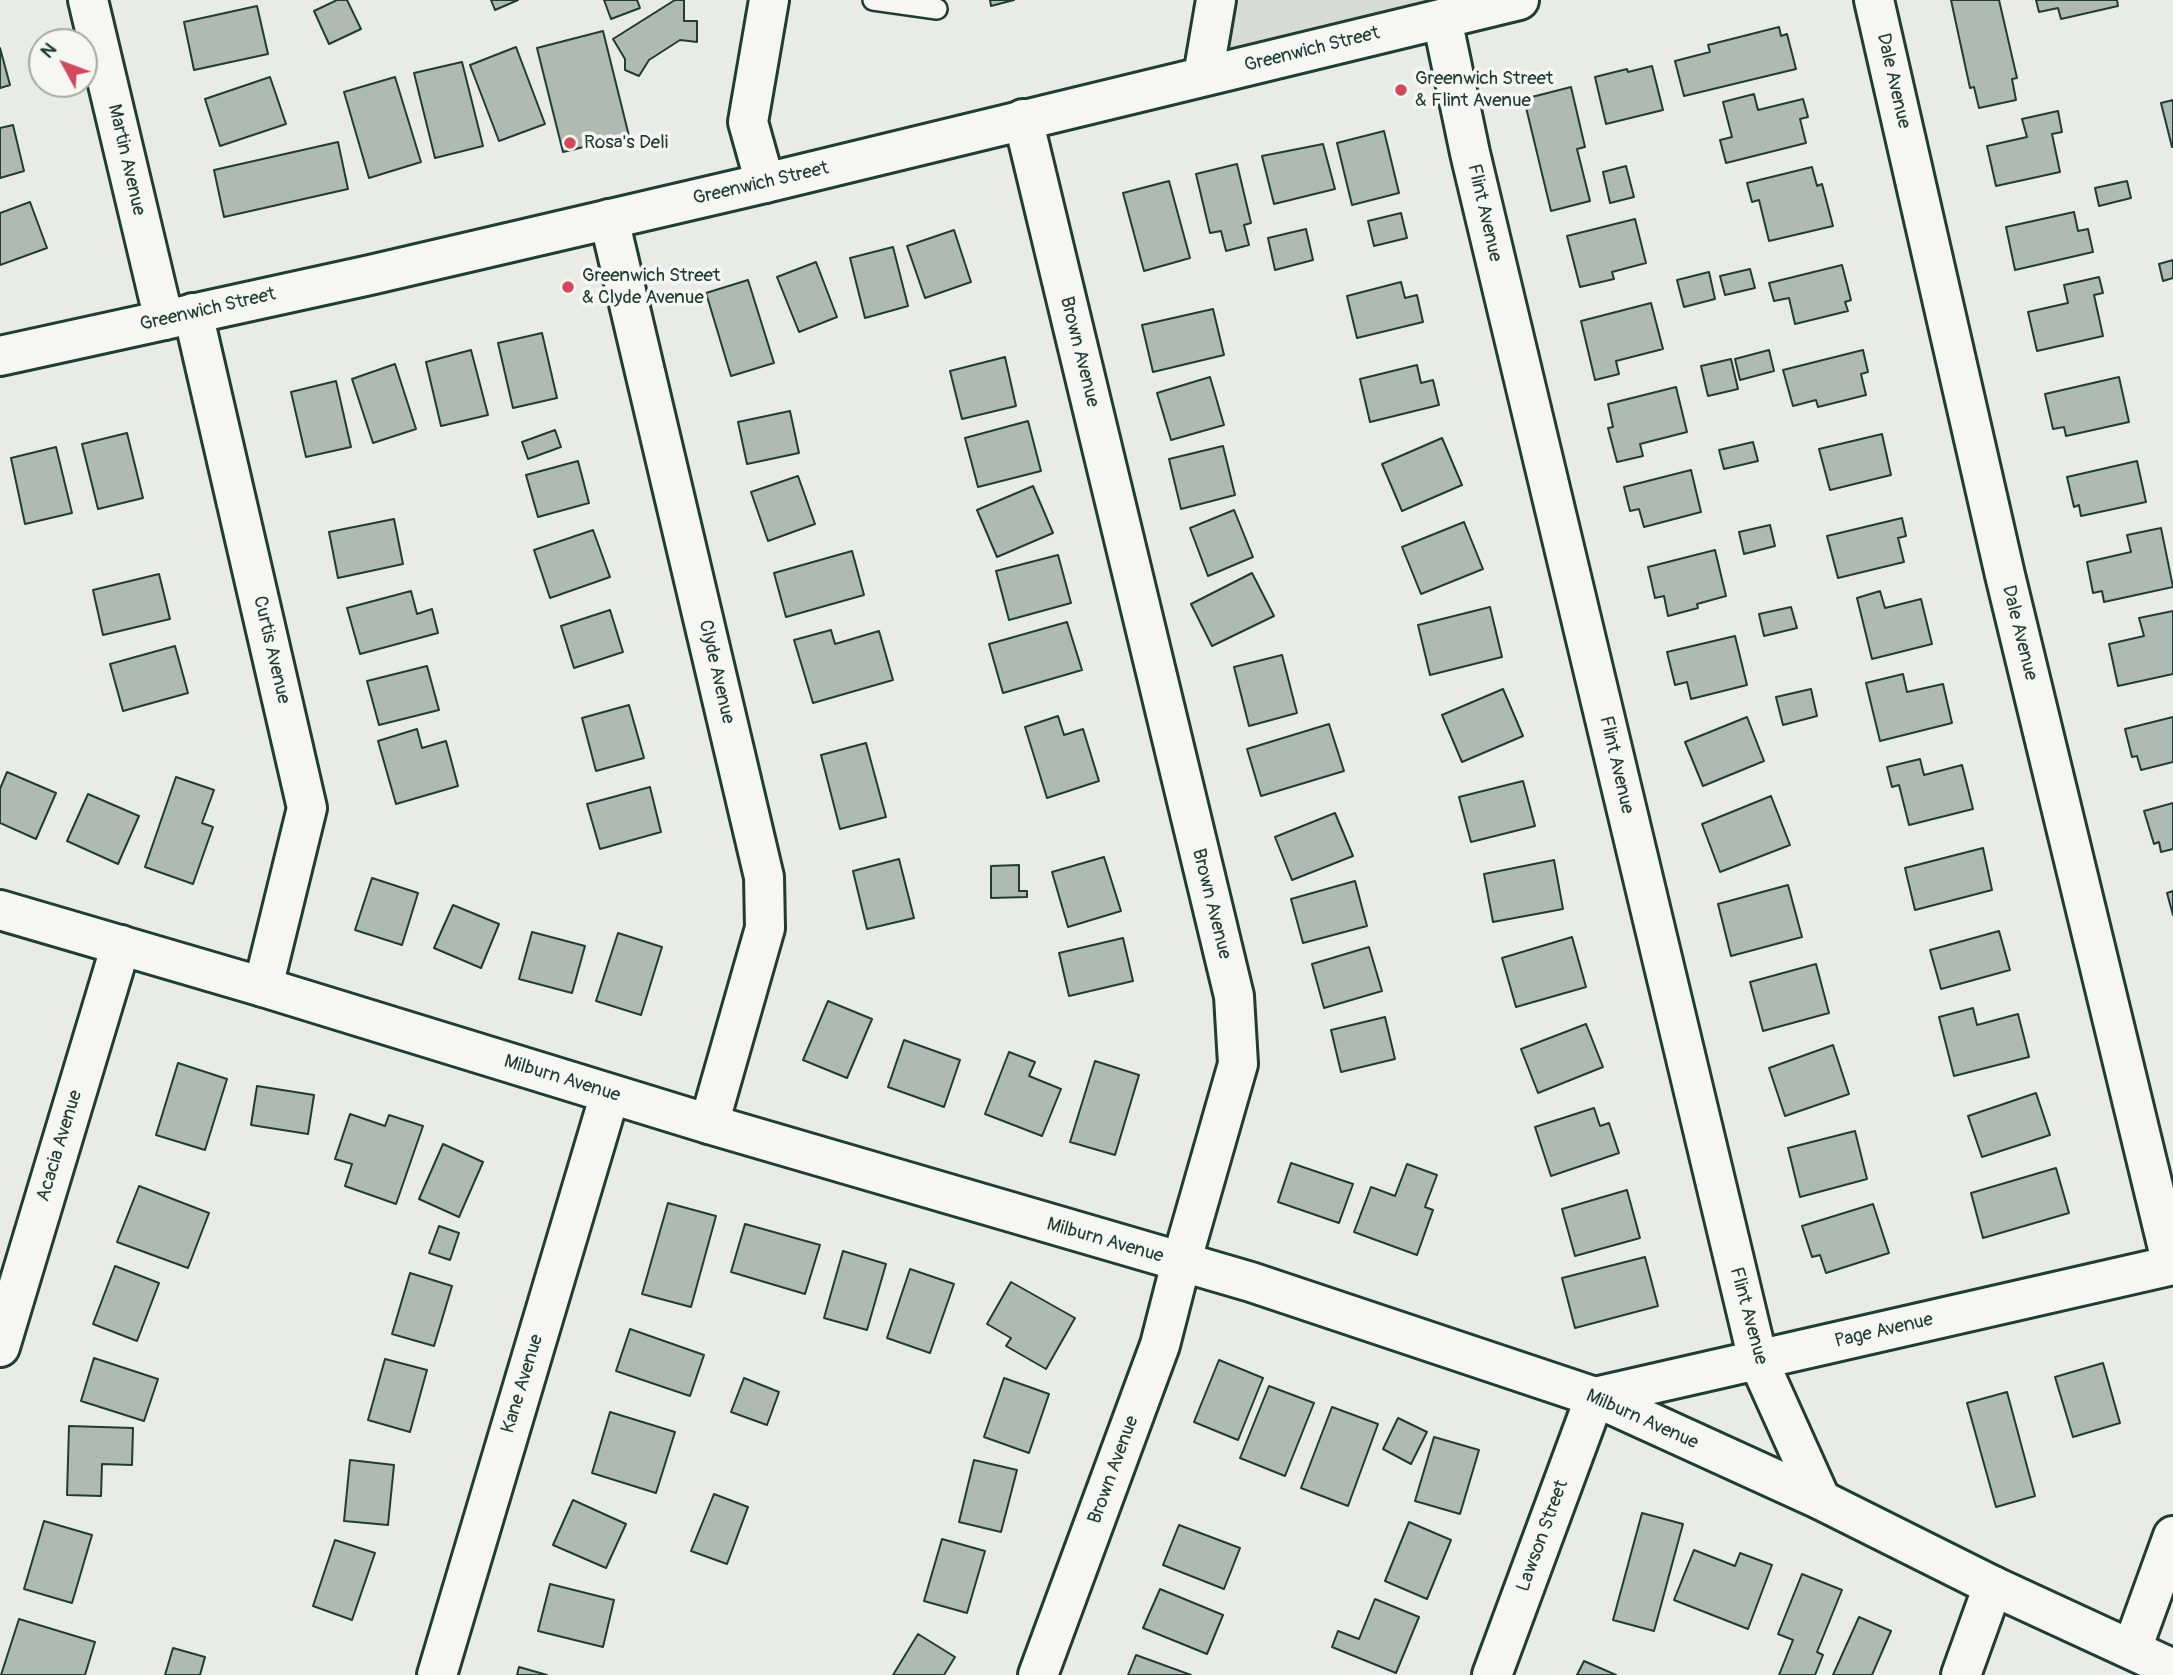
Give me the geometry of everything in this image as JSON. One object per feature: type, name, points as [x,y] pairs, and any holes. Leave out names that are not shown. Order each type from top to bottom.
[{"type":"street","name":"Martin Avenue","points":[[88,0],[178,317]]},
{"type":"street","points":[[765,183],[748,122],[769,0]]},
{"type":"street","name":"Greenwich Street","points":[[0,356],[765,183],[1519,0]]},
{"type":"street","name":"Dale Avenue","points":[[1874,0],[2005,575],[2172,1265]]},
{"type":"street","points":[[1203,76],[1216,2]]},
{"type":"street","name":"Flint Avenue","points":[[1441,19],[1473,166],[1758,1360],[1821,1500]]},
{"type":"street","name":"Brown Avenue","points":[[1023,119],[1234,996],[1238,1064],[1160,1345],[1038,1675]]},
{"type":"street","name":"Clyde Avenue","points":[[609,219],[764,877],[765,928],[709,1124]]},
{"type":"street","name":"Curtis Avenue","points":[[178,317],[307,808],[263,987]]},
{"type":"street","name":"Milburn Avenue","points":[[0,910],[263,987],[709,1124],[1251,1282],[1595,1397],[1821,1500],[1993,1586],[2173,1669]]},
{"type":"street","name":"Acacia Avenue","points":[[0,1347],[121,945]]},
{"type":"street","name":"Kane Avenue","points":[[437,1675],[610,1094]]},
{"type":"street","name":"Page Avenue","points":[[1595,1397],[2172,1265]]},
{"type":"street","name":"Lawson Street","points":[[1492,1675],[1595,1397]]},
{"type":"street","points":[[2132,1649],[2173,1536]]},
{"type":"street","points":[[1961,1675],[1993,1586]]},
{"type":"lane","points":[[873,0],[937,9]]},
{"type":"shaded area","points":[[1221,0],[1513,0],[1206,73]]},
{"type":"building","points":[[337,0],[347,0],[361,29],[329,44],[314,11]]},
{"type":"building","points":[[491,0],[518,0],[495,10]]},
{"type":"building","points":[[604,0],[637,0],[640,8],[611,19]]},
{"type":"building","points":[[675,0],[684,0],[684,21],[697,21],[697,42],[680,40],[649,60],[639,76],[625,70],[625,59],[613,39]]},
{"type":"building","points":[[990,0],[1014,0],[991,6]]},
{"type":"building","points":[[1951,0],[1999,0],[2017,78],[2012,79],[2016,100],[1979,108],[1974,87],[1970,88]]},
{"type":"building","points":[[2036,0],[2117,0],[2118,6],[2061,19],[2058,8],[2039,12]]},
{"type":"building","points":[[257,6],[268,54],[194,70],[184,22]]},
{"type":"building","points":[[1779,27],[1781,36],[1787,34],[1796,69],[1684,96],[1675,61],[1710,52],[1708,45]]},
{"type":"building","points":[[603,31],[629,136],[563,152],[537,48]]},
{"type":"building","points":[[516,47],[545,124],[499,141],[470,65]]},
{"type":"building","points":[[0,48],[10,85],[0,88]]},
{"type":"building","points":[[462,62],[483,146],[435,158],[414,73]]},
{"type":"building","points":[[1652,66],[1663,110],[1606,124],[1595,77]]},
{"type":"building","points":[[270,77],[286,124],[220,146],[205,99]]},
{"type":"building","points":[[395,77],[421,162],[369,178],[344,92]]},
{"type":"building","points":[[1571,87],[1585,147],[1577,149],[1590,201],[1551,211],[1524,99]]},
{"type":"building","points":[[1754,94],[1758,110],[1803,99],[1808,117],[1800,119],[1806,143],[1726,163],[1720,140],[1732,137],[1723,102]]},
{"type":"building","points":[[2173,100],[2173,147],[2172,147],[2161,103]]},
{"type":"building","points":[[2058,111],[2062,132],[2052,134],[2060,172],[1996,186],[1987,146],[2027,137],[2022,119]]},
{"type":"building","points":[[13,125],[24,171],[0,178],[0,128]]},
{"type":"building","points":[[1384,131],[1399,193],[1352,205],[1337,143]]},
{"type":"building","points":[[338,142],[348,189],[224,217],[214,170]]},
{"type":"building","points":[[1323,144],[1335,189],[1274,204],[1262,156]]},
{"type":"building","points":[[1237,164],[1251,223],[1244,225],[1249,245],[1226,251],[1221,231],[1210,233],[1196,174]]},
{"type":"building","points":[[1626,166],[1634,197],[1610,203],[1603,172]]},
{"type":"building","points":[[1812,167],[1817,186],[1822,184],[1833,226],[1769,241],[1759,200],[1752,202],[1747,183]]},
{"type":"building","points":[[1169,181],[1190,258],[1144,271],[1123,193]]},
{"type":"building","points":[[2127,181],[2131,198],[2099,206],[2095,188]]},
{"type":"building","points":[[30,202],[47,248],[0,265],[0,213]]},
{"type":"building","points":[[2074,212],[2078,231],[2088,229],[2093,252],[2015,270],[2006,227]]},
{"type":"building","points":[[1401,213],[1407,238],[1374,246],[1368,221]]},
{"type":"building","points":[[1635,219],[1646,263],[1612,272],[1614,279],[1580,287],[1567,236]]},
{"type":"building","points":[[1306,229],[1313,260],[1275,270],[1268,238]]},
{"type":"building","points":[[954,230],[971,282],[925,298],[907,246]]},
{"type":"building","points":[[893,247],[908,306],[865,318],[850,258]]},
{"type":"building","points":[[2173,260],[2173,278],[2163,281],[2159,264]]},
{"type":"building","points":[[816,262],[837,317],[799,332],[777,277]]},
{"type":"building","points":[[1842,265],[1851,300],[1845,302],[1848,311],[1795,324],[1789,298],[1774,301],[1769,283]]},
{"type":"building","points":[[1750,269],[1755,288],[1725,295],[1720,276]]},
{"type":"building","points":[[1709,272],[1715,299],[1684,307],[1677,280]]},
{"type":"building","points":[[2099,277],[2103,293],[2094,295],[2103,336],[2037,351],[2028,312],[2068,303],[2064,285]]},
{"type":"building","points":[[748,280],[774,363],[731,376],[706,293]]},
{"type":"building","points":[[1401,282],[1405,298],[1417,295],[1423,322],[1357,338],[1347,296]]},
{"type":"building","points":[[1651,303],[1663,349],[1616,361],[1619,374],[1595,380],[1581,321]]},
{"type":"building","points":[[1213,309],[1224,355],[1153,372],[1142,325]]},
{"type":"building","points":[[542,333],[557,398],[513,408],[498,343]]},
{"type":"building","points":[[471,350],[488,415],[441,426],[426,362]]},
{"type":"building","points":[[1769,350],[1774,371],[1740,380],[1735,359]]},
{"type":"building","points":[[1863,350],[1868,372],[1861,374],[1866,395],[1818,407],[1816,400],[1793,406],[1783,370]]},
{"type":"building","points":[[1005,357],[1016,406],[962,419],[950,371]]},
{"type":"building","points":[[1731,359],[1738,389],[1708,396],[1701,366]]},
{"type":"building","points":[[395,364],[416,429],[373,443],[352,379]]},
{"type":"building","points":[[1417,365],[1421,383],[1433,380],[1439,405],[1370,422],[1360,379]]},
{"type":"building","points":[[1210,377],[1224,425],[1171,440],[1157,393]]},
{"type":"building","points":[[2119,377],[2129,422],[2066,436],[2064,427],[2053,429],[2045,394]]},
{"type":"building","points":[[336,381],[351,447],[306,457],[291,392]]},
{"type":"building","points":[[1676,387],[1687,432],[1640,444],[1643,456],[1617,462],[1608,428],[1613,427],[1608,404]]},
{"type":"building","points":[[790,411],[799,453],[747,464],[738,422]]},
{"type":"building","points":[[1028,421],[1041,471],[978,487],[965,438]]},
{"type":"building","points":[[555,430],[561,447],[528,459],[522,442]]},
{"type":"building","points":[[127,433],[143,498],[98,509],[82,444]]},
{"type":"building","points":[[1882,434],[1891,475],[1830,490],[1819,449]]},
{"type":"building","points":[[1442,438],[1462,485],[1402,511],[1382,464]]},
{"type":"building","points":[[1753,442],[1758,461],[1724,469],[1719,450]]},
{"type":"building","points":[[1223,446],[1235,495],[1181,509],[1169,459]]},
{"type":"building","points":[[56,447],[72,513],[25,524],[11,458]]},
{"type":"building","points":[[578,461],[589,503],[538,517],[526,475]]},
{"type":"building","points":[[2137,461],[2146,502],[2081,516],[2079,505],[2074,507],[2067,477]]},
{"type":"building","points":[[1691,470],[1701,512],[1644,527],[1639,509],[1630,511],[1624,487]]},
{"type":"building","points":[[798,476],[815,524],[768,541],[751,492]]},
{"type":"building","points":[[1033,486],[1053,533],[997,557],[977,510]]},
{"type":"building","points":[[1234,510],[1253,557],[1208,576],[1190,528]]},
{"type":"building","points":[[1902,518],[1906,536],[1898,538],[1904,562],[1838,578],[1827,536]]},
{"type":"building","points":[[394,519],[403,564],[338,578],[329,532]]},
{"type":"building","points":[[1464,522],[1483,569],[1421,594],[1402,547]]},
{"type":"building","points":[[1770,525],[1775,546],[1744,554],[1739,532]]},
{"type":"building","points":[[2161,528],[2173,587],[2104,602],[2102,591],[2093,593],[2087,562],[2131,552],[2127,535]]},
{"type":"building","points":[[593,530],[610,577],[550,598],[534,550]]},
{"type":"building","points":[[1715,550],[1726,596],[1697,604],[1698,608],[1668,616],[1664,596],[1655,598],[1648,567]]},
{"type":"building","points":[[852,551],[864,595],[786,617],[774,573]]},
{"type":"building","points":[[1058,555],[1071,603],[1009,620],[996,571]]},
{"type":"building","points":[[1252,573],[1274,616],[1212,646],[1191,604]]},
{"type":"building","points":[[159,574],[170,619],[103,635],[93,590]]},
{"type":"building","points":[[411,591],[417,614],[432,609],[438,633],[360,654],[347,608]]},
{"type":"building","points":[[1880,591],[1885,608],[1921,599],[1932,644],[1872,659],[1857,598]]},
{"type":"building","points":[[1490,607],[1502,657],[1430,675],[1418,625]]},
{"type":"building","points":[[1791,607],[1797,628],[1764,636],[1759,614]]},
{"type":"building","points":[[610,610],[623,652],[574,668],[561,626]]},
{"type":"building","points":[[2173,611],[2173,674],[2118,686],[2109,644],[2144,636],[2139,618]]},
{"type":"building","points":[[1067,622],[1082,670],[1003,693],[989,644]]},
{"type":"building","points":[[831,630],[835,644],[879,631],[893,680],[813,703],[794,640]]},
{"type":"building","points":[[1735,636],[1747,685],[1691,699],[1687,682],[1675,685],[1667,652]]},
{"type":"building","points":[[175,646],[188,693],[123,711],[110,664]]},
{"type":"building","points":[[1282,655],[1297,713],[1249,726],[1234,667]]},
{"type":"building","points":[[427,666],[439,710],[379,725],[367,681]]},
{"type":"building","points":[[1903,674],[1907,692],[1943,684],[1952,723],[1880,741],[1866,683]]},
{"type":"building","points":[[1503,689],[1523,736],[1462,762],[1442,715]]},
{"type":"building","points":[[1811,689],[1817,716],[1783,725],[1776,697]]},
{"type":"building","points":[[629,705],[644,758],[596,771],[582,718]]},
{"type":"building","points":[[1058,716],[1064,735],[1083,729],[1099,781],[1047,798],[1025,727]]},
{"type":"building","points":[[1747,717],[1764,761],[1703,786],[1685,742]]},
{"type":"building","points":[[2173,717],[2173,762],[2141,770],[2137,756],[2132,757],[2125,729]]},
{"type":"building","points":[[1329,724],[1344,771],[1261,796],[1247,749]]},
{"type":"building","points":[[417,729],[422,748],[446,741],[458,786],[396,804],[378,741]]},
{"type":"building","points":[[866,743],[886,817],[840,829],[821,755]]},
{"type":"building","points":[[1920,759],[1924,775],[1962,765],[1973,809],[1909,825],[1899,785],[1892,787],[1887,767]]},
{"type":"building","points":[[7,772],[56,793],[36,839],[0,823],[0,789]]},
{"type":"building","points":[[176,777],[214,790],[202,823],[213,827],[193,884],[145,867]]},
{"type":"building","points":[[1523,781],[1535,826],[1471,842],[1459,797]]},
{"type":"building","points":[[650,787],[661,832],[600,849],[587,804]]},
{"type":"building","points":[[88,794],[139,816],[118,864],[67,841]]},
{"type":"building","points":[[1771,796],[1790,845],[1720,872],[1702,824]]},
{"type":"building","points":[[2173,803],[2173,849],[2161,852],[2159,842],[2154,844],[2144,811]]},
{"type":"building","points":[[1335,813],[1353,856],[1292,880],[1275,837]]},
{"type":"building","points":[[1983,848],[1992,890],[1915,910],[1905,868]]},
{"type":"building","points":[[1104,857],[1121,911],[1068,927],[1052,872]]},
{"type":"building","points":[[899,859],[914,918],[867,929],[853,871]]},
{"type":"building","points":[[1554,860],[1563,909],[1493,922],[1484,874]]},
{"type":"building","points":[[1019,865],[1019,891],[1027,891],[1027,897],[991,898],[991,866]]},
{"type":"building","points":[[372,878],[418,893],[402,945],[355,930]]},
{"type":"building","points":[[1355,881],[1367,926],[1303,943],[1291,899]]},
{"type":"building","points":[[1788,885],[1802,937],[1731,956],[1718,904]]},
{"type":"building","points":[[2173,891],[2173,915],[2167,893]]},
{"type":"building","points":[[453,905],[499,924],[481,968],[434,948]]},
{"type":"building","points":[[1999,931],[2010,970],[1941,989],[1930,950]]},
{"type":"building","points":[[532,932],[585,946],[572,993],[519,979]]},
{"type":"building","points":[[618,933],[662,947],[641,1015],[596,1001]]},
{"type":"building","points":[[1572,937],[1586,987],[1516,1007],[1502,958]]},
{"type":"building","points":[[1123,938],[1133,981],[1069,996],[1059,953]]},
{"type":"building","points":[[1369,947],[1382,991],[1324,1008],[1312,964]]},
{"type":"building","points":[[1816,964],[1829,1013],[1763,1031],[1750,982]]},
{"type":"building","points":[[828,1001],[872,1019],[847,1078],[803,1060]]},
{"type":"building","points":[[1973,1008],[1977,1025],[2018,1014],[2029,1057],[1954,1076],[1939,1017]]},
{"type":"building","points":[[1385,1017],[1395,1059],[1341,1072],[1331,1030]]},
{"type":"building","points":[[1586,1024],[1603,1067],[1538,1093],[1521,1049]]},
{"type":"building","points":[[904,1040],[960,1060],[944,1107],[888,1087]]},
{"type":"building","points":[[1833,1045],[1849,1094],[1785,1116],[1769,1068]]},
{"type":"building","points":[[1009,1052],[1035,1062],[1029,1076],[1061,1089],[1042,1136],[985,1114]]},
{"type":"building","points":[[1095,1061],[1139,1075],[1115,1155],[1070,1142]]},
{"type":"building","points":[[178,1063],[227,1079],[205,1150],[156,1135]]},
{"type":"building","points":[[257,1086],[314,1095],[308,1134],[251,1125]]},
{"type":"building","points":[[2036,1093],[2050,1135],[1982,1157],[1968,1116]]},
{"type":"building","points":[[1594,1108],[1600,1126],[1609,1123],[1619,1153],[1551,1176],[1535,1127]]},
{"type":"building","points":[[350,1114],[385,1126],[389,1115],[423,1126],[396,1204],[345,1186],[352,1164],[335,1159]]},
{"type":"building","points":[[1855,1131],[1867,1179],[1800,1197],[1788,1148]]},
{"type":"building","points":[[443,1144],[483,1162],[459,1217],[419,1199]]},
{"type":"building","points":[[1291,1163],[1353,1184],[1339,1223],[1278,1202]]},
{"type":"building","points":[[1407,1164],[1437,1175],[1425,1207],[1433,1210],[1417,1255],[1354,1232],[1371,1187],[1395,1196]]},
{"type":"building","points":[[2056,1168],[2069,1213],[1983,1238],[1971,1193]]},
{"type":"building","points":[[139,1186],[209,1213],[188,1268],[117,1242]]},
{"type":"building","points":[[1627,1190],[1640,1238],[1575,1256],[1562,1209]]},
{"type":"building","points":[[668,1203],[716,1216],[691,1307],[642,1294]]},
{"type":"building","points":[[1873,1204],[1889,1253],[1826,1273],[1820,1255],[1812,1257],[1802,1226]]},
{"type":"building","points":[[745,1224],[820,1245],[805,1294],[731,1272]]},
{"type":"building","points":[[439,1226],[459,1233],[450,1260],[429,1253]]},
{"type":"building","points":[[843,1251],[886,1264],[867,1330],[824,1318]]},
{"type":"building","points":[[1645,1257],[1658,1306],[1575,1328],[1562,1278]]},
{"type":"building","points":[[115,1266],[159,1283],[137,1341],[93,1324]]},
{"type":"building","points":[[910,1269],[954,1284],[930,1353],[887,1338]]},
{"type":"building","points":[[410,1273],[452,1286],[434,1346],[392,1334]]},
{"type":"building","points":[[1011,1282],[1075,1318],[1046,1369],[1006,1346],[1011,1338],[987,1324]]},
{"type":"building","points":[[630,1329],[704,1355],[690,1396],[616,1371]]},
{"type":"building","points":[[94,1358],[158,1379],[144,1421],[81,1401]]},
{"type":"building","points":[[385,1359],[427,1370],[410,1432],[368,1420]]},
{"type":"building","points":[[1219,1360],[1263,1378],[1238,1440],[1194,1422]]},
{"type":"building","points":[[2103,1363],[2120,1423],[2073,1437],[2055,1377]]},
{"type":"building","points":[[744,1378],[779,1392],[767,1425],[731,1412]]},
{"type":"building","points":[[1004,1378],[1049,1394],[1029,1453],[984,1437]]},
{"type":"building","points":[[1269,1386],[1314,1403],[1285,1476],[1240,1458]]},
{"type":"building","points":[[2007,1392],[2035,1496],[1996,1507],[1967,1403]]},
{"type":"building","points":[[1332,1407],[1378,1424],[1348,1506],[1301,1488]]},
{"type":"building","points":[[610,1412],[675,1432],[656,1493],[592,1473]]},
{"type":"building","points":[[1398,1418],[1427,1432],[1411,1464],[1383,1449]]},
{"type":"building","points":[[69,1426],[133,1428],[132,1465],[102,1464],[101,1496],[67,1495]]},
{"type":"building","points":[[1434,1437],[1479,1450],[1460,1514],[1415,1501]]},
{"type":"building","points":[[350,1460],[394,1465],[388,1525],[344,1521]]},
{"type":"building","points":[[974,1460],[1017,1470],[1001,1532],[959,1522]]},
{"type":"building","points":[[714,1494],[748,1507],[727,1564],[691,1551]]},
{"type":"building","points":[[573,1500],[626,1524],[606,1568],[553,1545]]},
{"type":"building","points":[[1642,1513],[1683,1524],[1654,1631],[1613,1620]]},
{"type":"building","points":[[44,1521],[92,1535],[72,1603],[24,1589]]},
{"type":"building","points":[[1409,1522],[1451,1540],[1427,1599],[1385,1581]]},
{"type":"building","points":[[1179,1525],[1240,1548],[1224,1589],[1163,1565]]},
{"type":"building","points":[[942,1539],[985,1551],[967,1613],[924,1601]]},
{"type":"building","points":[[335,1540],[375,1553],[352,1620],[313,1606]]},
{"type":"building","points":[[1694,1550],[1735,1566],[1740,1553],[1772,1565],[1748,1629],[1674,1600]]},
{"type":"building","points":[[1802,1574],[1842,1590],[1817,1652],[1823,1655],[1815,1675],[1779,1675],[1793,1640],[1778,1634]]},
{"type":"building","points":[[550,1584],[614,1600],[603,1647],[538,1631]]},
{"type":"building","points":[[1160,1589],[1223,1615],[1207,1654],[1143,1628]]},
{"type":"building","points":[[1375,1599],[1419,1617],[1396,1673],[1332,1647],[1338,1631],[1359,1639]]},
{"type":"building","points":[[1859,1617],[1891,1631],[1872,1675],[1833,1675]]},
{"type":"building","points":[[19,1619],[95,1642],[85,1675],[1,1675]]},
{"type":"building","points":[[918,1634],[955,1657],[944,1675],[893,1675]]},
{"type":"building","points":[[173,1648],[205,1657],[200,1675],[165,1675]]},
{"type":"building","points":[[1136,1655],[1191,1675],[1128,1675]]},
{"type":"building","points":[[1584,1661],[1616,1675],[1577,1675]]},
{"type":"building","points":[[519,1667],[547,1675],[517,1675]]},
{"type":"place","name":"Greenwich Street & Flint Avenue","points":[[1401,90]]},
{"type":"place","name":"Rosa's Deli","points":[[570,143]]},
{"type":"place","name":"Greenwich Street & Clyde Avenue","points":[[568,287]]}]
